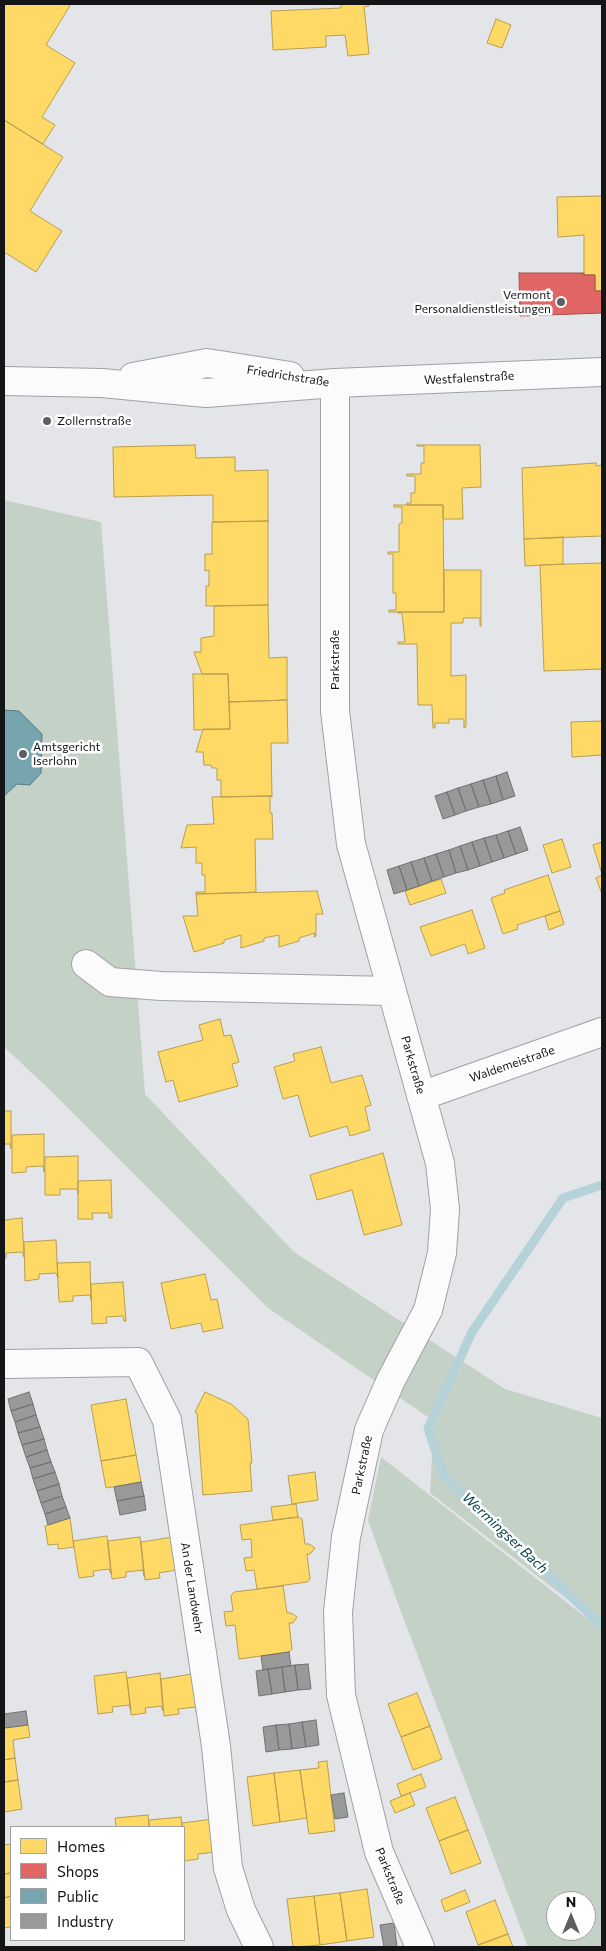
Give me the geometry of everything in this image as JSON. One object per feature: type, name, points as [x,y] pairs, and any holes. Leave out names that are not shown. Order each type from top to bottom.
[{"type":"street","name":"Westfalenstraße","points":[[335,384],[602,372]]},
{"type":"street","name":"Friedrichstraße","points":[[4,381],[102,383],[206,393],[335,384]]},
{"type":"street","name":"Parkstraße","points":[[335,384],[335,711],[351,844],[440,1163],[445,1209],[442,1253],[428,1310],[391,1380],[369,1430],[346,1537],[338,1612],[341,1695],[378,1852],[420,1947]]},
{"type":"street","points":[[86,964],[110,982],[160,986],[391,990]]},
{"type":"street","name":"Waldemeistraße","points":[[421,1096],[602,1032]]},
{"type":"street","name":"An der Landwehr","points":[[4,1364],[138,1362],[167,1420],[216,1746],[228,1868],[241,1910],[259,1947]]},
{"type":"shaded area","points":[[4,500],[101,522],[145,1094],[294,1252],[505,1389],[602,1418],[602,1626],[430,1493],[434,1421],[268,1308],[48,1088],[4,1047]]},
{"type":"shaded area","points":[[381,1457],[602,1630],[602,1947],[528,1947],[368,1520]]},
{"type":"building: Homes","points":[[4,4],[71,4],[46,45],[75,63],[42,117],[55,125],[43,144],[4,120]]},
{"type":"building: Homes","points":[[341,4],[368,4],[369,6],[364,7],[369,54],[348,56],[345,35],[326,36],[326,47],[273,50],[271,11],[341,8]]},
{"type":"building: Homes","points":[[496,19],[511,25],[502,48],[487,43]]},
{"type":"building: Homes","points":[[4,120],[63,157],[30,211],[62,231],[36,272],[4,252]]},
{"type":"building: Homes","points":[[602,196],[602,291],[595,291],[595,275],[584,275],[584,235],[558,237],[557,197]]},
{"type":"building: Homes","points":[[195,445],[196,458],[235,457],[235,471],[268,470],[268,521],[213,522],[213,495],[114,497],[113,447]]},
{"type":"building: Homes","points":[[417,445],[480,445],[481,487],[462,488],[463,519],[443,519],[443,505],[407,505],[407,503],[411,503],[411,493],[415,493],[415,476],[407,476],[407,474],[421,474],[421,463],[424,463],[424,446]]},
{"type":"building: Homes","points":[[596,463],[596,466],[602,465],[602,536],[524,539],[522,468]]},
{"type":"building: Homes","points":[[394,505],[443,505],[444,612],[389,612],[389,610],[396,610],[396,593],[393,593],[393,554],[388,554],[388,552],[399,552],[399,524],[402,523],[402,507],[394,507]]},
{"type":"building: Homes","points":[[268,521],[268,605],[206,606],[206,586],[209,586],[209,570],[205,571],[205,554],[212,554],[212,522]]},
{"type":"building: Homes","points":[[563,537],[563,564],[525,566],[524,539]]},
{"type":"building: Homes","points":[[602,563],[602,669],[544,671],[540,565]]},
{"type":"building: Homes","points":[[444,570],[481,570],[481,626],[480,618],[463,618],[463,623],[451,623],[451,676],[466,675],[466,727],[464,728],[464,719],[449,719],[449,723],[435,723],[435,728],[433,728],[432,705],[418,705],[417,644],[398,644],[398,642],[405,642],[402,613],[398,612],[444,612]]},
{"type":"building: Homes","points":[[268,605],[269,658],[287,657],[287,700],[229,702],[228,674],[202,674],[194,652],[201,652],[201,638],[214,636],[214,606]]},
{"type":"building: Homes","points":[[193,674],[228,674],[230,729],[194,730]]},
{"type":"building: Homes","points":[[287,700],[288,743],[271,743],[272,796],[221,797],[221,780],[217,780],[217,768],[212,768],[211,765],[204,765],[203,752],[196,752],[203,729],[230,729],[229,702]]},
{"type":"building: Homes","points":[[602,721],[602,755],[572,757],[571,722]]},
{"type":"building: Homes","points":[[272,796],[270,797],[270,813],[272,813],[273,839],[255,839],[256,892],[196,894],[196,892],[205,892],[205,875],[202,875],[202,863],[196,863],[196,847],[181,848],[187,825],[214,824],[212,797]]},
{"type":"building: Homes","points":[[562,839],[571,867],[552,873],[543,845]]},
{"type":"building: Homes","points":[[602,842],[602,874],[593,845]]},
{"type":"building: Homes","points":[[548,875],[560,911],[517,925],[518,929],[503,934],[491,898],[505,893],[504,890]]},
{"type":"building: Homes","points":[[602,875],[602,894],[596,878]]},
{"type":"building: Homes","points":[[441,879],[446,893],[410,905],[405,891]]},
{"type":"building: Homes","points":[[317,891],[323,914],[316,914],[316,936],[314,937],[315,933],[299,938],[299,941],[279,947],[279,935],[264,938],[264,941],[241,948],[241,935],[224,940],[224,943],[194,952],[183,916],[198,916],[196,894]]},
{"type":"building: Homes","points":[[472,910],[485,948],[468,954],[465,944],[431,956],[420,927]]},
{"type":"building: Homes","points":[[560,911],[564,924],[549,930],[545,916]]},
{"type":"building: Homes","points":[[220,1019],[224,1036],[231,1035],[239,1062],[232,1064],[238,1086],[179,1102],[173,1080],[166,1082],[158,1052],[203,1040],[199,1025]]},
{"type":"building: Homes","points":[[321,1047],[331,1083],[362,1075],[371,1105],[365,1107],[370,1130],[350,1136],[347,1126],[310,1137],[298,1095],[283,1099],[274,1067],[295,1061],[293,1054]]},
{"type":"building: Homes","points":[[4,1111],[11,1111],[11,1149],[10,1144],[4,1144]]},
{"type":"building: Homes","points":[[44,1134],[44,1172],[43,1166],[26,1167],[26,1172],[12,1173],[12,1135]]},
{"type":"building: Homes","points":[[383,1153],[402,1225],[364,1235],[352,1190],[317,1200],[310,1175]]},
{"type":"building: Homes","points":[[78,1156],[78,1194],[77,1189],[60,1189],[60,1195],[45,1195],[45,1157]]},
{"type":"building: Homes","points":[[111,1180],[112,1218],[109,1218],[109,1213],[92,1213],[93,1219],[78,1219],[78,1181]]},
{"type":"building: Homes","points":[[22,1218],[24,1257],[22,1252],[6,1253],[6,1258],[4,1258],[4,1220]]},
{"type":"building: Homes","points":[[56,1240],[58,1278],[56,1273],[39,1274],[39,1279],[25,1281],[24,1242]]},
{"type":"building: Homes","points":[[90,1262],[91,1300],[90,1295],[73,1296],[73,1301],[59,1302],[57,1263]]},
{"type":"building: Homes","points":[[205,1274],[211,1300],[217,1299],[223,1328],[203,1332],[201,1323],[171,1329],[161,1283]]},
{"type":"building: Homes","points":[[123,1282],[126,1321],[124,1321],[123,1316],[106,1317],[107,1323],[92,1324],[91,1284]]},
{"type":"building: Homes","points":[[205,1392],[231,1404],[248,1419],[252,1463],[250,1463],[252,1491],[203,1495],[197,1413],[195,1412]]},
{"type":"building: Homes","points":[[126,1399],[136,1455],[101,1461],[91,1405]]},
{"type":"building: Homes","points":[[136,1455],[141,1482],[106,1488],[101,1461]]},
{"type":"building: Homes","points":[[315,1472],[318,1500],[292,1504],[288,1476]]},
{"type":"building: Homes","points":[[296,1504],[298,1517],[273,1520],[271,1507]]},
{"type":"building: Homes","points":[[298,1517],[302,1519],[305,1544],[315,1548],[310,1554],[307,1554],[310,1579],[307,1582],[257,1589],[254,1570],[246,1571],[244,1558],[252,1557],[251,1539],[242,1540],[240,1525]]},
{"type":"building: Homes","points":[[70,1518],[74,1547],[58,1549],[58,1544],[48,1545],[45,1526]]},
{"type":"building: Homes","points":[[107,1536],[111,1574],[109,1569],[93,1571],[94,1576],[79,1578],[73,1541]]},
{"type":"building: Homes","points":[[140,1537],[144,1576],[143,1570],[126,1572],[126,1577],[112,1579],[108,1541]]},
{"type":"building: Homes","points":[[173,1537],[178,1575],[176,1575],[176,1570],[159,1573],[160,1578],[145,1580],[141,1542]]},
{"type":"building: Homes","points":[[283,1586],[287,1613],[297,1617],[293,1623],[289,1623],[292,1649],[289,1652],[239,1659],[235,1625],[226,1626],[224,1612],[233,1611],[231,1596],[234,1592]]},
{"type":"building: Homes","points":[[126,1672],[131,1710],[129,1705],[112,1707],[113,1712],[98,1714],[94,1676]]},
{"type":"building: Homes","points":[[160,1673],[163,1711],[161,1706],[145,1708],[146,1713],[131,1715],[127,1678]]},
{"type":"building: Homes","points":[[192,1674],[198,1712],[196,1712],[196,1707],[178,1709],[179,1714],[164,1716],[161,1679]]},
{"type":"building: Homes","points":[[417,1693],[430,1726],[401,1737],[388,1704]]},
{"type":"building: Homes","points":[[28,1725],[30,1737],[13,1740],[15,1758],[4,1760],[4,1728]]},
{"type":"building: Homes","points":[[430,1726],[442,1759],[413,1770],[401,1737]]},
{"type":"building: Homes","points":[[15,1758],[18,1780],[4,1782],[4,1760]]},
{"type":"building: Homes","points":[[327,1761],[335,1831],[309,1834],[300,1770],[319,1768],[318,1762]]},
{"type":"building: Homes","points":[[300,1770],[307,1818],[280,1822],[274,1773]]},
{"type":"building: Homes","points":[[274,1773],[280,1822],[253,1826],[247,1777]]},
{"type":"building: Homes","points":[[421,1774],[426,1787],[401,1796],[397,1784]]},
{"type":"building: Homes","points":[[18,1780],[22,1809],[4,1812],[4,1782]]},
{"type":"building: Homes","points":[[410,1793],[415,1805],[395,1813],[390,1801]]},
{"type":"building: Homes","points":[[455,1797],[468,1830],[439,1841],[426,1808]]},
{"type":"building: Homes","points":[[148,1815],[149,1826],[116,1826],[115,1818]]},
{"type":"building: Homes","points":[[181,1817],[182,1826],[149,1826],[149,1820]]},
{"type":"building: Homes","points":[[213,1819],[215,1852],[198,1854],[198,1859],[185,1861],[185,1826],[182,1826],[182,1823]]},
{"type":"building: Homes","points":[[468,1830],[481,1863],[451,1874],[439,1841]]},
{"type":"building: Homes","points":[[10,1844],[10,1873],[4,1874],[4,1845]]},
{"type":"building: Homes","points":[[10,1873],[10,1896],[4,1898],[4,1874]]},
{"type":"building: Homes","points":[[367,1889],[374,1937],[347,1941],[340,1893]]},
{"type":"building: Homes","points":[[465,1890],[470,1902],[445,1912],[441,1900]]},
{"type":"building: Homes","points":[[340,1893],[347,1941],[320,1945],[314,1896]]},
{"type":"building: Homes","points":[[10,1896],[10,1927],[4,1928],[4,1898]]},
{"type":"building: Homes","points":[[314,1896],[320,1945],[293,1947],[287,1899]]},
{"type":"building: Homes","points":[[495,1900],[508,1934],[478,1945],[466,1912]]},
{"type":"building: Homes","points":[[508,1934],[513,1947],[479,1947],[478,1945]]},
{"type":"building: Shops","name":"Vermont Personaldienstleistungen","points":[[519,273],[584,273],[584,275],[595,275],[595,291],[602,291],[602,313],[520,316]]},
{"type":"building: Public","name":"Amtsgericht Iserlohn","points":[[4,710],[19,711],[42,734],[41,773],[30,785],[17,784],[4,796]]},
{"type":"building: Industry","points":[[507,772],[515,796],[503,800],[496,776]]},
{"type":"building: Industry","points":[[496,776],[503,800],[491,804],[483,780]]},
{"type":"building: Industry","points":[[483,780],[491,804],[479,807],[471,784]]},
{"type":"building: Industry","points":[[471,784],[479,807],[466,811],[458,788]]},
{"type":"building: Industry","points":[[458,788],[466,811],[455,815],[447,792]]},
{"type":"building: Industry","points":[[447,792],[455,815],[443,819],[435,796]]},
{"type":"building: Industry","points":[[520,827],[528,850],[516,854],[508,831]]},
{"type":"building: Industry","points":[[508,831],[516,854],[504,858],[496,835]]},
{"type":"building: Industry","points":[[496,835],[504,858],[492,862],[484,838]]},
{"type":"building: Industry","points":[[484,838],[492,862],[480,866],[472,842]]},
{"type":"building: Industry","points":[[472,842],[480,866],[468,870],[460,846]]},
{"type":"building: Industry","points":[[460,846],[468,870],[456,873],[449,850]]},
{"type":"building: Industry","points":[[449,850],[456,873],[444,877],[436,854]]},
{"type":"building: Industry","points":[[436,854],[444,877],[432,881],[424,858]]},
{"type":"building: Industry","points":[[424,858],[432,881],[419,886],[411,862]]},
{"type":"building: Industry","points":[[411,862],[419,886],[407,890],[399,866]]},
{"type":"building: Industry","points":[[399,866],[407,890],[394,894],[387,870]]},
{"type":"building: Industry","points":[[29,1392],[33,1404],[11,1411],[8,1399]]},
{"type":"building: Industry","points":[[33,1404],[36,1415],[15,1422],[11,1411]]},
{"type":"building: Industry","points":[[36,1415],[40,1427],[18,1433],[15,1422]]},
{"type":"building: Industry","points":[[40,1427],[44,1439],[22,1445],[18,1433]]},
{"type":"building: Industry","points":[[44,1439],[47,1450],[26,1457],[22,1445]]},
{"type":"building: Industry","points":[[47,1450],[51,1462],[30,1468],[26,1457]]},
{"type":"building: Industry","points":[[51,1462],[55,1472],[33,1479],[30,1468]]},
{"type":"building: Industry","points":[[55,1472],[59,1484],[37,1491],[33,1479]]},
{"type":"building: Industry","points":[[141,1482],[144,1496],[117,1501],[114,1487]]},
{"type":"building: Industry","points":[[59,1484],[62,1496],[41,1503],[37,1491]]},
{"type":"building: Industry","points":[[62,1496],[66,1507],[45,1514],[41,1503]]},
{"type":"building: Industry","points":[[144,1496],[146,1510],[120,1515],[117,1501]]},
{"type":"building: Industry","points":[[66,1507],[70,1518],[48,1525],[45,1514]]},
{"type":"building: Industry","points":[[289,1652],[291,1666],[263,1670],[261,1656]]},
{"type":"building: Industry","points":[[308,1664],[311,1689],[298,1690],[295,1665]]},
{"type":"building: Industry","points":[[295,1665],[298,1690],[285,1692],[282,1667]]},
{"type":"building: Industry","points":[[282,1667],[285,1692],[272,1694],[268,1669]]},
{"type":"building: Industry","points":[[268,1669],[272,1694],[259,1696],[256,1671]]},
{"type":"building: Industry","points":[[26,1711],[28,1725],[4,1728],[4,1714]]},
{"type":"building: Industry","points":[[316,1720],[319,1745],[306,1747],[302,1722]]},
{"type":"building: Industry","points":[[302,1722],[306,1747],[292,1749],[289,1724]]},
{"type":"building: Industry","points":[[289,1724],[292,1749],[279,1750],[276,1725]]},
{"type":"building: Industry","points":[[276,1725],[279,1750],[266,1752],[263,1727]]},
{"type":"building: Industry","points":[[344,1793],[348,1817],[335,1819],[331,1795]]},
{"type":"building: Industry","points":[[394,1923],[397,1947],[384,1947],[380,1925]]},
{"type":"waterway","name":"Wermingser Bach","points":[[602,1185],[563,1198],[472,1332],[428,1428],[443,1475],[602,1625]]},
{"type":"place","name":"Vermont Personaldienstleistungen","points":[[561,302]]},
{"type":"place","name":"Zollernstraße","points":[[47,421]]},
{"type":"place","name":"Amtsgericht Iserlohn","points":[[23,754]]}]
